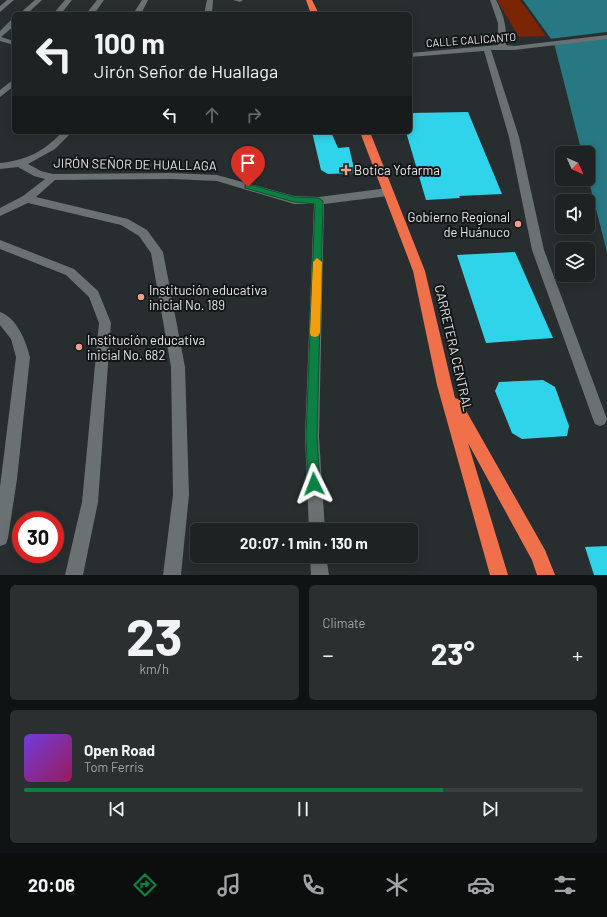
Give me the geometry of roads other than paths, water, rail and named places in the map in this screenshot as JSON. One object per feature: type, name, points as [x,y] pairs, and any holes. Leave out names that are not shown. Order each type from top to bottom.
[{"type":"highway","points":[[309,0],[314,12]]},
{"type":"highway","name":"CARRETERA CENTRAL","points":[[365,134],[419,270],[444,385],[499,575]]},
{"type":"highway","points":[[444,385],[539,556],[546,575]]},
{"type":"street","points":[[0,10],[11,0]]},
{"type":"street","points":[[25,12],[39,0]]},
{"type":"street","points":[[58,12],[69,0]]},
{"type":"street","points":[[92,12],[101,0]]},
{"type":"street","points":[[138,12],[145,0]]},
{"type":"street","points":[[208,12],[210,0]]},
{"type":"street","points":[[493,0],[499,11],[504,28],[502,47]]},
{"type":"street","points":[[0,35],[12,24]]},
{"type":"street","name":"CALLE CALICANTO","points":[[412,55],[502,47],[533,46],[607,37]]},
{"type":"street","points":[[0,39],[11,42]]},
{"type":"street","points":[[0,48],[11,42]]},
{"type":"street","points":[[487,49],[514,137],[538,250],[600,419]]},
{"type":"street","points":[[0,94],[12,84]]},
{"type":"street","points":[[0,166],[20,164],[42,154],[58,143],[65,134]]},
{"type":"street","name":"JIRÓN SEÑOR DE HUALLAGA","points":[[20,164],[38,174],[53,177],[172,176],[217,178],[294,200],[319,201],[388,192]]},
{"type":"street","points":[[0,212],[27,198],[53,177]]},
{"type":"street","points":[[27,198],[124,222],[143,233],[157,252],[178,367],[181,495],[172,575]]},
{"type":"street","points":[[317,523],[312,437],[319,201]]},
{"type":"street","points":[[0,244],[70,272],[94,294],[105,323],[90,502],[74,575]]},
{"type":"street","points":[[0,317],[16,334],[21,346],[23,357],[9,480],[0,538]]},
{"type":"street","points":[[319,563],[320,575]]},
{"type":"water","points":[[523,0],[607,0],[607,252],[595,205],[595,194],[592,194],[590,186],[595,186],[595,146],[580,146],[554,43]]},
{"type":"place","name":"Botica Yofarma","points":[[346,170]]},
{"type":"place","name":"Gobierno Regional de Huánuco","points":[[518,224]]},
{"type":"place","name":"Institución educativa inicial No. 189","points":[[141,297]]},
{"type":"place","name":"Institución educativa inicial No. 682","points":[[79,347]]}]
